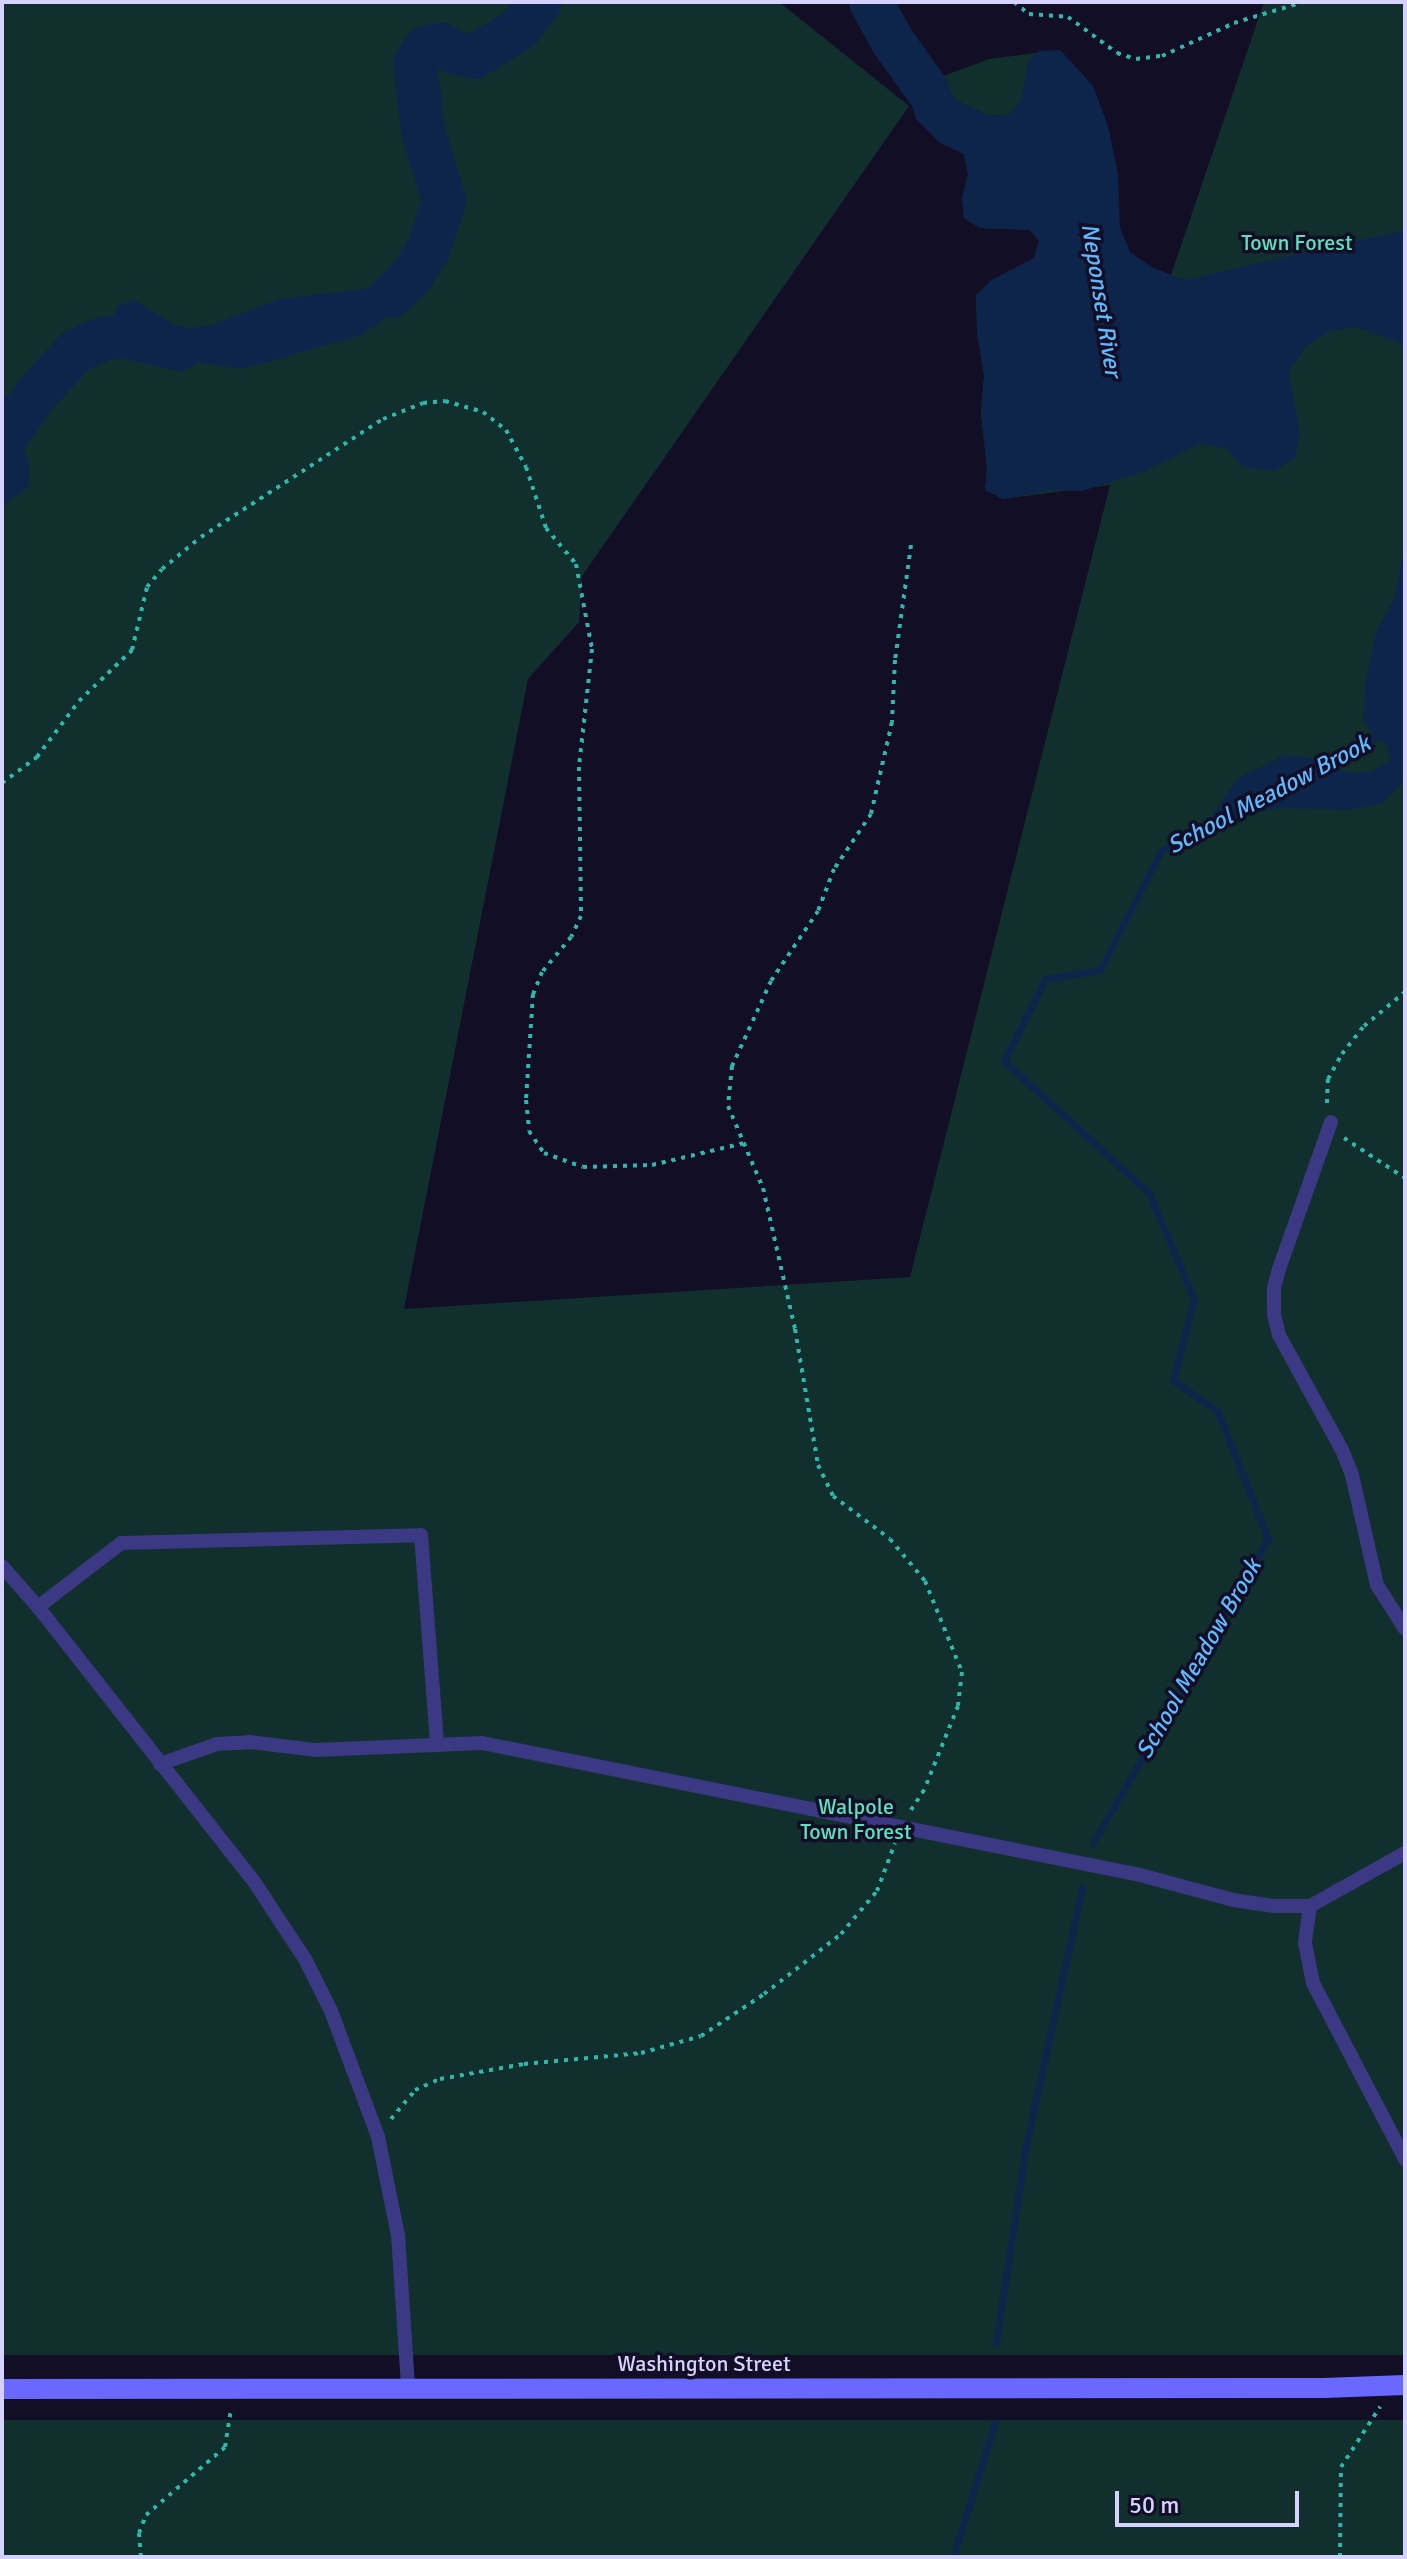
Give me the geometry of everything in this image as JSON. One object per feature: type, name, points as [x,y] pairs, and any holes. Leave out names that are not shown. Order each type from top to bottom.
[{"type":"main road","name":"Washington Street","points":[[2,2389],[1324,2388],[1397,2385]]},
{"type":"lane","points":[[1331,1122],[1282,1258],[1274,1288],[1274,1315],[1279,1335],[1342,1450],[1352,1475],[1377,1585],[1405,1629]]},
{"type":"lane","points":[[38,1607],[121,1543],[421,1535],[437,1745]]},
{"type":"lane","points":[[2,1566],[38,1607],[255,1883],[305,1959],[331,2011],[378,2137],[398,2235],[408,2387]]},
{"type":"lane","points":[[160,1764],[217,1744],[239,1742],[315,1750],[482,1743],[1140,1875],[1243,1902],[1310,1906],[1405,1853]]},
{"type":"lane","points":[[1310,1906],[1305,1943],[1313,1983],[1405,2159]]},
{"type":"path","points":[[1014,2],[1029,14],[1068,17],[1117,53],[1136,59],[1162,56],[1234,23],[1303,2]]},
{"type":"path","points":[[1332,2],[1386,2]]},
{"type":"path","points":[[2,783],[37,757],[79,701],[132,650],[147,587],[162,569],[201,537],[383,419],[423,403],[445,401],[483,412],[506,430],[526,467],[546,528],[576,564],[592,649],[579,767],[581,916],[571,937],[542,972],[533,994],[526,1100],[529,1131],[544,1153],[583,1167],[652,1165],[744,1143]]},
{"type":"path","points":[[378,2137],[415,2090],[440,2079],[524,2064],[641,2053],[701,2036],[764,1994],[841,1934],[877,1891],[901,1827],[924,1790],[958,1706],[962,1672],[925,1581],[890,1539],[833,1496],[818,1465],[795,1329],[763,1188],[728,1106],[732,1066],[771,981],[818,911],[834,869],[871,814],[892,722],[895,660],[911,545]]},
{"type":"path","points":[[1405,992],[1364,1026],[1333,1067],[1327,1099],[1331,1122],[1346,1141],[1405,1178]]},
{"type":"path","points":[[1340,2557],[1341,2467],[1397,2385]]},
{"type":"path","points":[[141,2557],[139,2533],[146,2515],[225,2447],[230,2432],[232,2389]]},
{"type":"green space","name":"Walpole Town Forest","points":[[2,2],[779,2],[909,106],[582,576],[579,622],[528,679],[404,1309],[910,1277],[1110,485],[1003,499],[985,490],[987,469],[981,413],[984,376],[977,332],[976,295],[992,280],[1034,258],[1039,241],[1030,230],[980,228],[964,218],[962,198],[968,175],[964,153],[1151,267],[1171,275],[1264,2],[1405,2],[1405,2355],[2,2355]]},
{"type":"green space","points":[[1060,50],[1093,86],[1021,101],[1009,116],[987,115],[959,102],[938,78],[989,59]]},
{"type":"green space","points":[[2,2420],[1405,2420],[1405,2557],[2,2557]]},
{"type":"water","points":[[893,42],[938,78],[959,102],[987,115],[1008,116],[1021,100],[1028,62],[1039,51],[1060,50],[1093,86],[1108,126],[1118,174],[1120,227],[1130,252],[1151,267],[1184,280],[1405,230],[1405,345],[1356,327],[1330,331],[1306,346],[1289,372],[1300,435],[1295,458],[1274,471],[1243,467],[1225,448],[1199,444],[1146,471],[1082,491],[1052,490],[1003,499],[985,490],[987,469],[981,413],[984,376],[977,332],[976,295],[992,280],[1034,258],[1039,241],[1030,230],[980,228],[964,218],[962,198],[968,175],[964,154],[940,143],[916,119]]},
{"type":"water","points":[[428,250],[430,274],[420,294],[361,335],[242,369],[161,357],[123,336],[113,319],[117,306],[134,300],[181,329],[212,325],[279,299],[364,289]]},
{"type":"water","points":[[10,396],[32,419],[22,443],[29,465],[29,486],[2,507],[2,397]]},
{"type":"water","points":[[1405,543],[1405,780],[1383,803],[1348,810],[1280,808],[1207,822],[1238,778],[1285,755],[1311,758],[1347,772],[1370,772],[1390,761],[1387,745],[1375,738],[1363,721],[1366,679],[1376,633],[1395,596]]},
{"type":"waterway","name":"Neponset River","points":[[391,296],[411,277],[428,250],[444,201],[423,131],[415,63],[425,48],[442,45],[456,53],[474,57],[519,29],[540,2]]},
{"type":"waterway","name":"Neponset River","points":[[871,2],[893,42],[928,91]]},
{"type":"waterway","name":"Neponset River","points":[[2,442],[37,393],[75,352],[102,339],[123,336],[180,349]]},
{"type":"waterway","name":"School Meadow Brook","points":[[1319,767],[1382,734]]},
{"type":"waterway","name":"School Meadow Brook","points":[[1093,1843],[1268,1539],[1218,1412],[1173,1380],[1194,1299],[1149,1193],[1004,1061],[1045,979],[1100,970],[1161,851],[1227,816]]},
{"type":"waterway","name":"School Meadow Brook","points":[[996,2343],[1026,2145],[1082,1888]]},
{"type":"waterway","name":"School Meadow Brook","points":[[953,2557],[995,2422]]},
{"type":"park label","name":"Town Forest","points":[[1297,243]]}]
